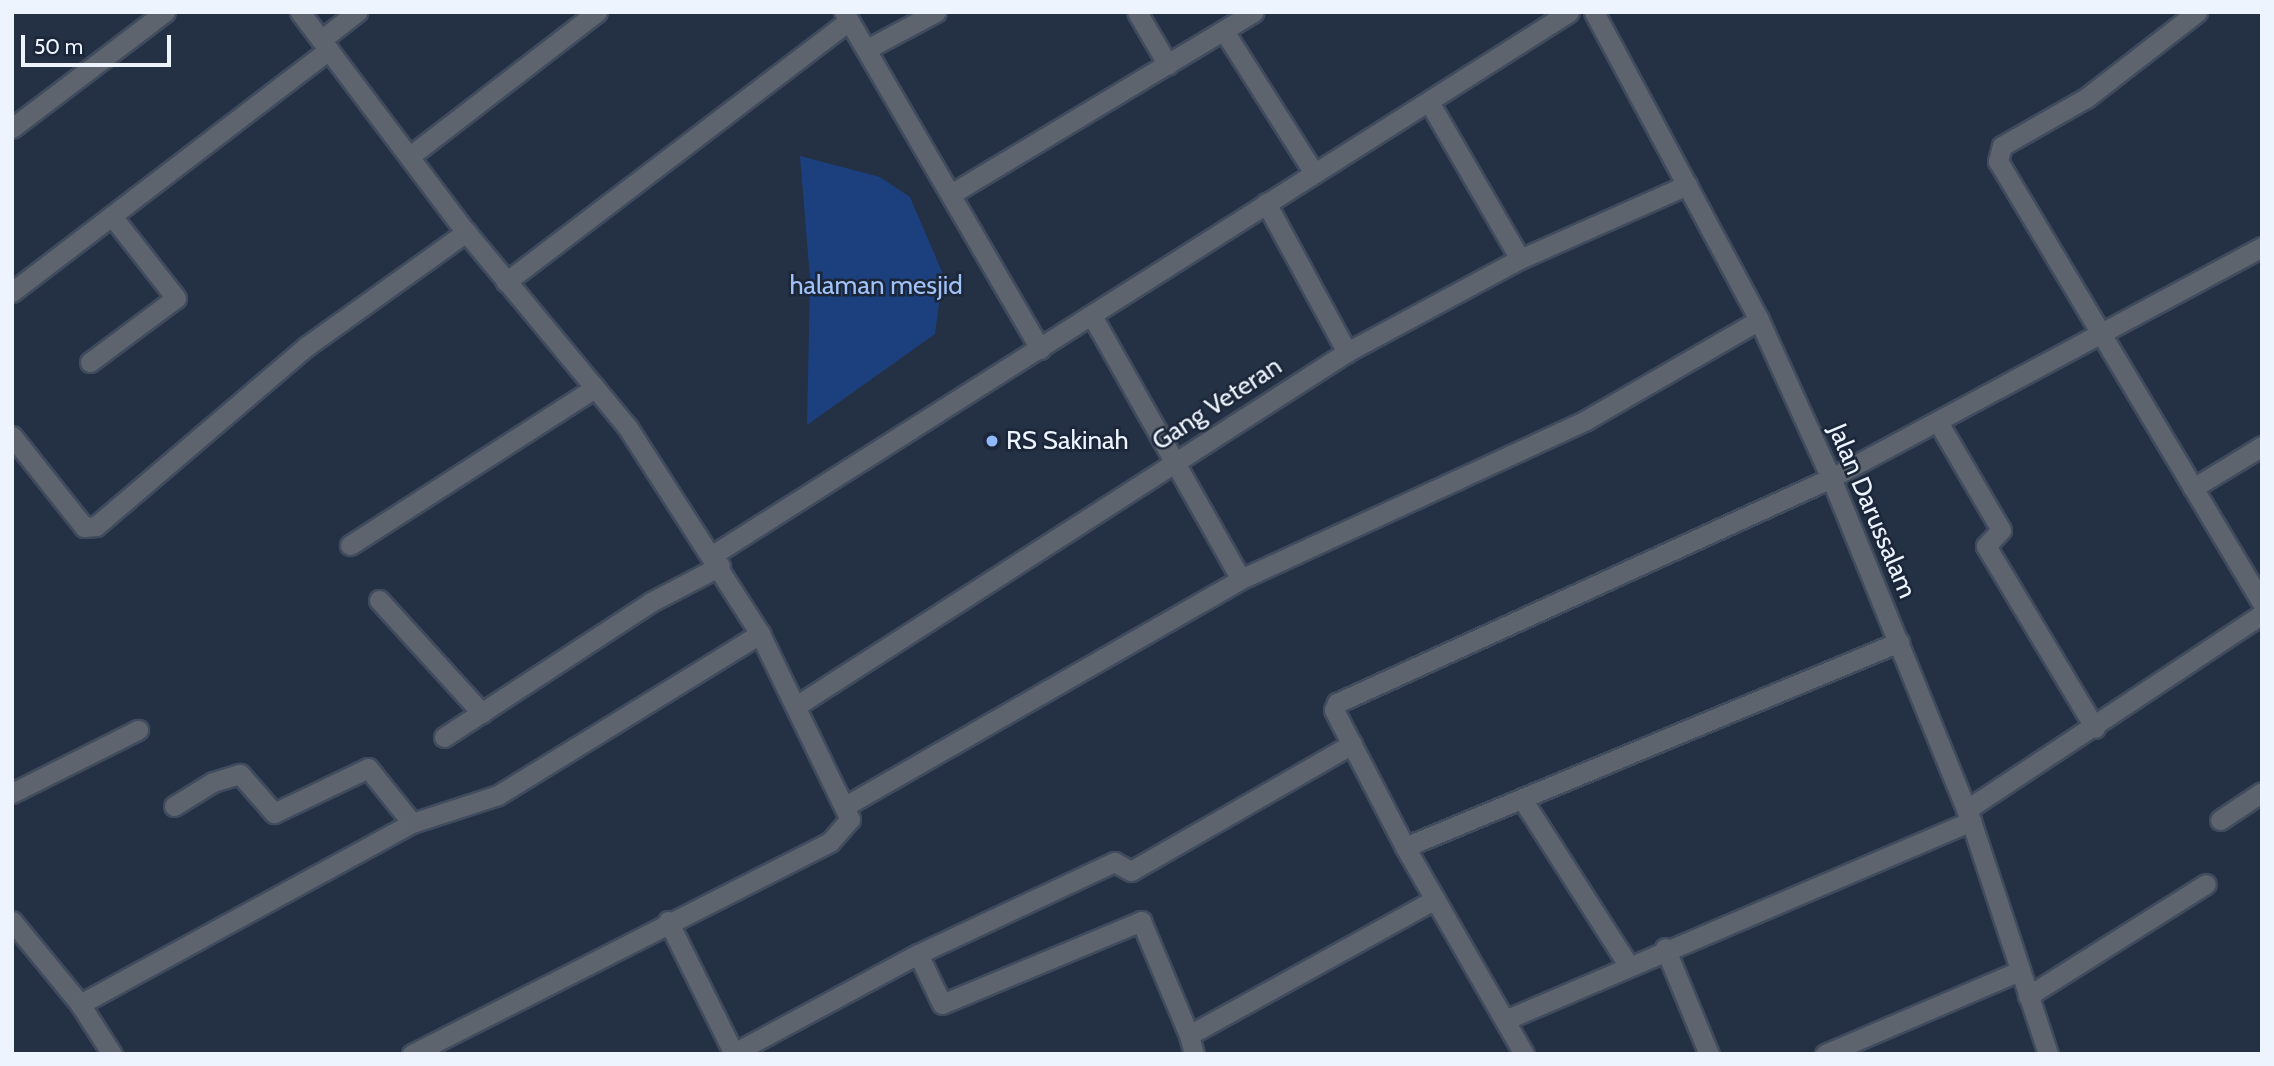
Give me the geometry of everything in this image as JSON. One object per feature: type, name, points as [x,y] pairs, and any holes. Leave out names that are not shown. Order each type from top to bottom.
[{"type":"street","points":[[12,128],[166,12]]},
{"type":"street","points":[[300,12],[466,232],[595,388],[717,560],[760,634],[847,804],[850,819],[830,842],[668,921],[412,1054]]},
{"type":"street","points":[[12,292],[112,216],[325,45],[356,12]]},
{"type":"street","points":[[410,156],[597,12]]},
{"type":"street","points":[[867,49],[936,12]]},
{"type":"street","points":[[1137,12],[1168,65]]},
{"type":"street","points":[[951,194],[1254,12]]},
{"type":"street","points":[[444,737],[1266,203],[1569,12]]},
{"type":"street","name":"Jalan Darussalam","points":[[1594,12],[1759,320],[1831,478],[1969,816],[2048,1054]]},
{"type":"street","points":[[2197,12],[2086,98],[1998,153],[2102,335],[2262,603]]},
{"type":"street","points":[[506,282],[846,17],[1040,349]]},
{"type":"street","points":[[1224,31],[1314,173]]},
{"type":"street","points":[[1429,102],[1520,259]]},
{"type":"street","name":"Gang Veteran","points":[[796,706],[1346,352],[1520,259],[1688,185]]},
{"type":"street","points":[[1266,203],[1346,352]]},
{"type":"street","points":[[90,362],[176,298],[112,216]]},
{"type":"street","points":[[12,436],[84,527],[96,526],[307,346],[466,232]]},
{"type":"street","points":[[1524,1054],[1405,847],[1334,710],[1345,698],[1595,590],[1831,478],[2262,247]]},
{"type":"street","points":[[1092,316],[1177,461],[1241,579]]},
{"type":"street","points":[[847,804],[1241,579],[1586,419],[1759,320]]},
{"type":"street","points":[[350,545],[595,388]]},
{"type":"street","points":[[1938,422],[2001,530],[1986,546],[2095,728]]},
{"type":"street","points":[[2193,488],[2262,446]]},
{"type":"street","points":[[379,600],[481,713]]},
{"type":"street","points":[[1505,1020],[1969,816],[2262,614]]},
{"type":"street","points":[[80,1004],[412,823],[498,795],[760,634]]},
{"type":"street","points":[[1405,847],[1899,642]]},
{"type":"street","points":[[12,793],[138,730]]},
{"type":"street","points":[[668,921],[734,1053],[918,954],[1114,862],[1131,871],[1352,744]]},
{"type":"street","points":[[174,806],[213,782],[240,774],[274,813],[368,768],[412,823]]},
{"type":"street","points":[[2220,820],[2262,792]]},
{"type":"street","points":[[1522,799],[1628,965]]},
{"type":"street","points":[[2028,996],[2206,884]]},
{"type":"street","points":[[918,954],[942,1004],[1141,921],[1191,1044],[1435,899]]},
{"type":"street","points":[[12,921],[80,1004],[112,1054]]},
{"type":"street","points":[[1665,948],[1709,1054]]},
{"type":"street","points":[[1825,1054],[2020,971]]},
{"type":"green space","name":"halaman mesjid","points":[[800,156],[880,177],[910,197],[943,274],[935,334],[807,425],[810,279]]},
{"type":"place","name":"RS Sakinah","points":[[992,441]]}]
